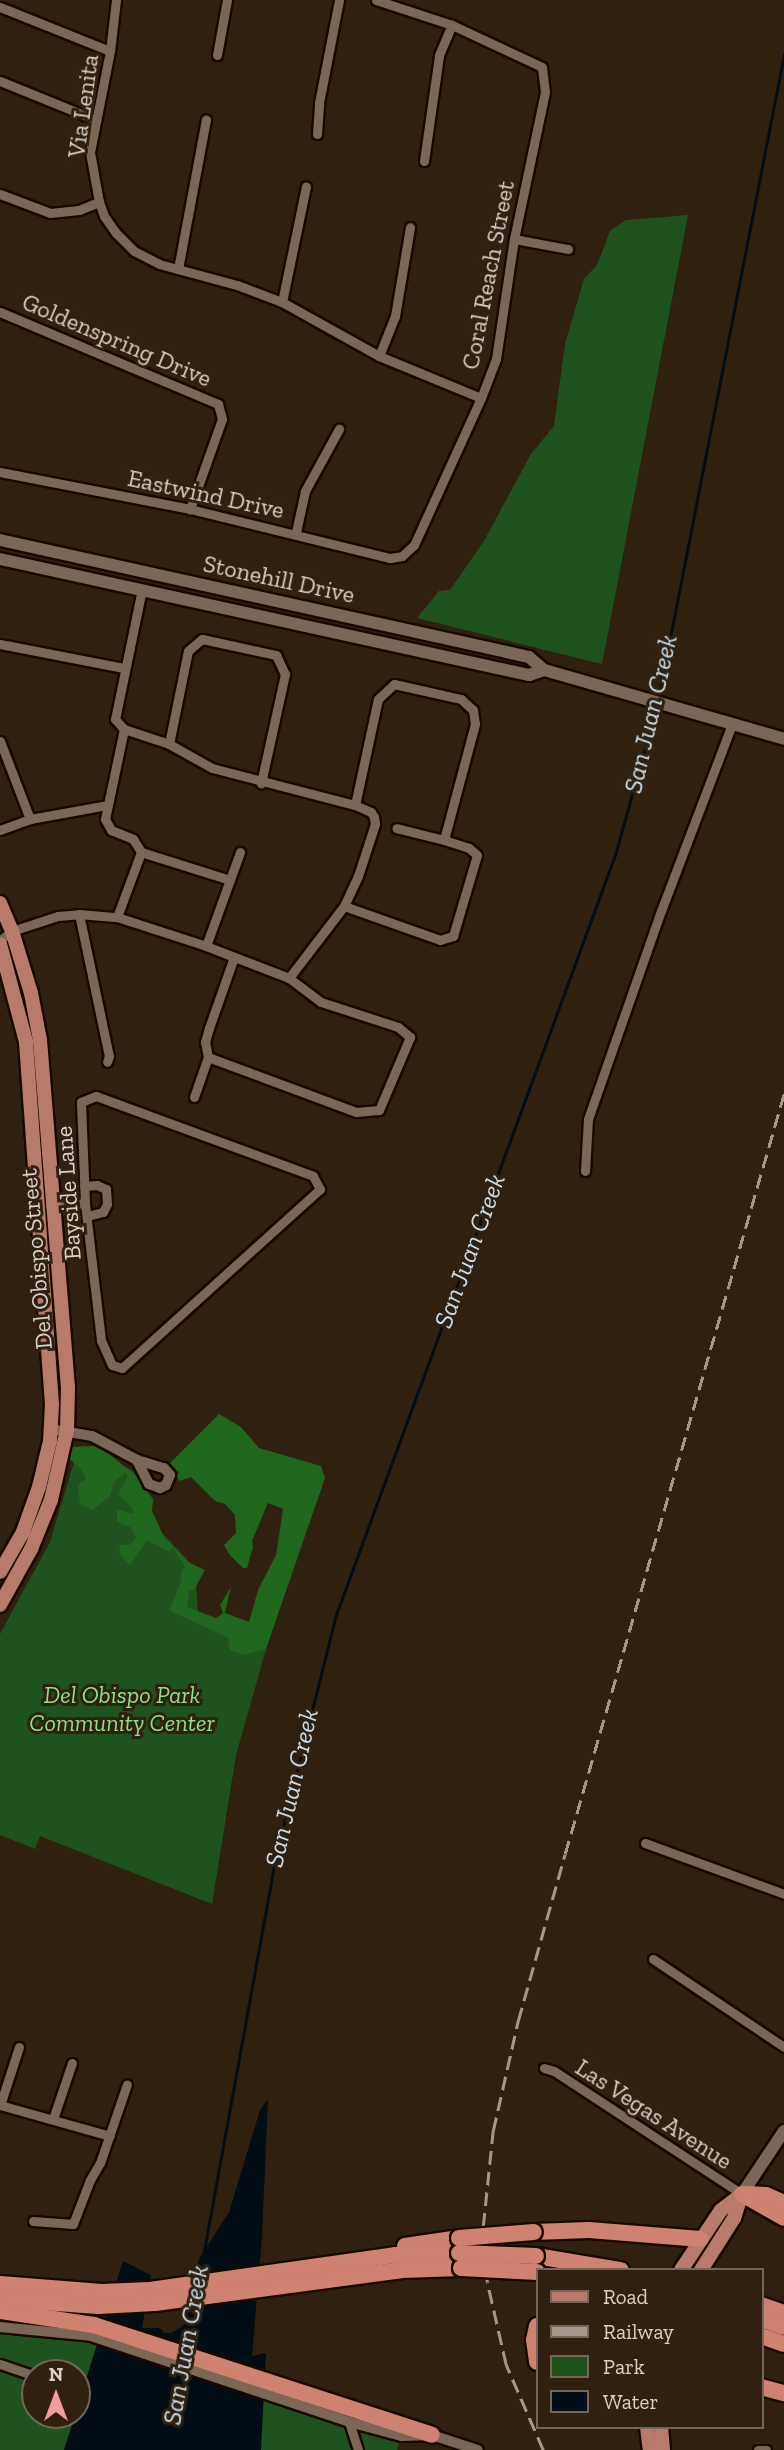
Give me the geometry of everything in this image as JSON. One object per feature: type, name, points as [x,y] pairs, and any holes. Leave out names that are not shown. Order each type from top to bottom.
[{"type":"highway","points":[[742,2194],[766,2195],[784,2203]]},
{"type":"highway","points":[[742,2194],[784,2218]]},
{"type":"highway","points":[[0,2299],[100,2299],[155,2303],[315,2269],[401,2270],[534,2232],[589,2230],[701,2239]]},
{"type":"highway","points":[[0,2284],[100,2299],[203,2283],[460,2253],[537,2264],[593,2268]]},
{"type":"highway","points":[[763,2306],[784,2313]]},
{"type":"highway","points":[[0,2311],[92,2330],[281,2392],[432,2435]]},
{"type":"highway","points":[[763,2320],[784,2328]]},
{"type":"highway","points":[[536,2331],[536,2355]]},
{"type":"highway","points":[[763,2337],[784,2344]]},
{"type":"highway","points":[[763,2388],[784,2393]]},
{"type":"main road","name":"Stonehill Drive","points":[[0,540],[529,657],[544,670],[784,740]]},
{"type":"main road","name":"Stonehill Drive","points":[[0,559],[528,675],[544,670]]},
{"type":"main road","points":[[142,589],[167,576]]},
{"type":"main road","name":"Del Obispo Street","points":[[0,903],[12,931],[31,993],[40,1040],[67,1361],[67,1430],[59,1473],[42,1526],[0,1605]]},
{"type":"main road","name":"Del Obispo Street","points":[[0,942],[26,1042],[50,1348],[51,1429],[46,1462],[32,1508],[0,1572]]},
{"type":"main road","points":[[702,2268],[734,2218],[742,2194],[784,2131]]},
{"type":"main road","points":[[682,2268],[721,2210],[742,2194]]},
{"type":"main road","points":[[648,2429],[650,2450]]},
{"type":"main road","points":[[661,2429],[663,2450]]},
{"type":"street","name":"Via Lenita","points":[[116,0],[110,51],[90,152],[99,202],[104,216],[134,251],[178,269]]},
{"type":"street","points":[[217,55],[227,0]]},
{"type":"street","points":[[317,134],[339,0]]},
{"type":"street","points":[[376,0],[452,24],[439,55],[424,161]]},
{"type":"street","points":[[0,7],[110,51]]},
{"type":"street","name":"Coral Reach Street","points":[[402,556],[414,545],[496,359],[514,239],[545,92],[542,67],[452,24]]},
{"type":"street","points":[[0,81],[96,120]]},
{"type":"street","points":[[206,120],[178,269],[282,302],[379,356],[481,398]]},
{"type":"street","points":[[282,302],[306,186]]},
{"type":"street","points":[[0,194],[50,212],[79,210],[99,202]]},
{"type":"street","points":[[379,356],[395,316],[411,227]]},
{"type":"street","points":[[514,239],[568,249]]},
{"type":"street","name":"Goldenspring Drive","points":[[0,312],[218,404],[222,419],[190,509]]},
{"type":"street","points":[[296,532],[305,491],[339,429]]},
{"type":"street","name":"Eastwind Drive","points":[[0,472],[296,532],[390,558],[402,556]]},
{"type":"street","points":[[142,589],[115,719],[124,729],[169,744],[212,768],[261,783],[355,805],[370,812],[375,824],[358,876],[344,906],[289,978]]},
{"type":"street","points":[[169,744],[188,651],[202,639],[276,655],[285,674],[261,783]]},
{"type":"street","points":[[0,644],[124,668]]},
{"type":"street","points":[[355,805],[378,699],[394,684],[461,699],[472,710],[475,724],[444,840]]},
{"type":"street","points":[[585,1171],[588,1119],[683,850],[732,724]]},
{"type":"street","points":[[124,729],[105,819],[111,830],[133,839],[141,852],[230,880]]},
{"type":"street","points":[[0,741],[30,819]]},
{"type":"street","points":[[0,830],[30,819],[107,805]]},
{"type":"street","points":[[344,906],[440,940],[450,940],[456,932],[477,861],[476,853],[444,840],[396,828]]},
{"type":"street","points":[[117,917],[141,852]]},
{"type":"street","points":[[206,946],[240,852]]},
{"type":"street","points":[[79,914],[109,1056],[107,1062]]},
{"type":"street","points":[[0,942],[12,931],[58,916],[79,914],[117,917],[206,946],[289,978],[321,1002],[398,1027],[410,1037],[379,1110],[356,1112],[208,1057]]},
{"type":"street","points":[[194,1097],[208,1057],[205,1042],[209,1028],[234,957]]},
{"type":"street","name":"Bayside Lane","points":[[96,1096],[313,1175],[320,1189],[122,1368],[112,1365],[101,1340],[84,1186],[81,1102],[96,1096]]},
{"type":"street","points":[[84,1186],[97,1185],[106,1189],[107,1204],[103,1212],[87,1216]]},
{"type":"street","points":[[37,1205],[85,1203]]},
{"type":"street","points":[[51,1429],[67,1430],[106,1441],[138,1460]]},
{"type":"street","points":[[645,1843],[784,1894]]},
{"type":"street","points":[[653,1959],[784,2047]]},
{"type":"street","points":[[19,2047],[0,2105],[110,2136]]},
{"type":"street","points":[[53,2119],[72,2063]]},
{"type":"street","name":"Las Vegas Avenue","points":[[544,2068],[554,2071],[742,2194]]},
{"type":"street","points":[[33,2221],[74,2224],[110,2136],[127,2084]]},
{"type":"street","points":[[0,2328],[92,2330]]},
{"type":"street","points":[[0,2364],[21,2371]]},
{"type":"street","points":[[281,2392],[349,2422],[402,2436],[432,2435],[478,2450]]},
{"type":"street","points":[[349,2422],[358,2450]]},
{"type":"street","points":[[758,2450],[766,2450]]},
{"type":"green space","points":[[688,215],[602,664],[417,618],[439,591],[450,590],[484,541],[531,454],[554,426],[565,344],[584,279],[597,265],[610,231],[626,220]]},
{"type":"green space","points":[[219,1414],[241,1427],[259,1448],[321,1466],[325,1478],[266,1649],[243,1655],[230,1650],[228,1638],[169,1610],[181,1582],[181,1571],[185,1567],[173,1548],[169,1552],[147,1540],[130,1565],[119,1554],[121,1548],[117,1545],[130,1545],[136,1537],[130,1527],[117,1522],[117,1509],[133,1514],[132,1508],[118,1494],[128,1476],[126,1472],[114,1482],[110,1496],[92,1510],[80,1504],[78,1485],[86,1479],[81,1469],[66,1456],[71,1447],[94,1446],[108,1453],[137,1477],[153,1499],[152,1511],[164,1537],[188,1562],[205,1570],[194,1590],[189,1591],[187,1607],[216,1618],[223,1613],[220,1605],[231,1587],[225,1613],[249,1622],[258,1590],[276,1555],[283,1509],[268,1503],[252,1541],[247,1568],[243,1568],[224,1545],[236,1533],[235,1515],[225,1504],[215,1501],[191,1477],[180,1481],[177,1477],[179,1471],[173,1474],[169,1471],[170,1463]]},
{"type":"green space","name":"Del Obispo Park Community Center","points":[[76,1455],[119,1463],[138,1474],[152,1522],[195,1568],[198,1611],[266,1649],[236,1755],[212,1904],[40,1836],[35,1849],[0,1835],[0,1634],[50,1542]]},
{"type":"green space","points":[[0,2321],[90,2330],[402,2432],[397,2450],[0,2450]]},
{"type":"water","points":[[268,2099],[262,2237],[252,2356],[266,2353],[261,2450],[64,2450],[71,2429],[91,2429],[91,2364],[123,2261],[151,2275],[142,2328],[160,2328],[164,2333],[171,2333],[183,2326],[199,2259],[229,2212],[260,2110]]},
{"type":"waterway","name":"San Juan Creek","points":[[658,700],[784,54]]},
{"type":"waterway","name":"San Juan Creek","points":[[204,2251],[275,1859],[336,1615],[615,855],[657,706]]},
{"type":"railway","points":[[543,2450],[506,2365],[487,2282],[483,2227],[493,2131],[518,2021],[784,1094]]}]
